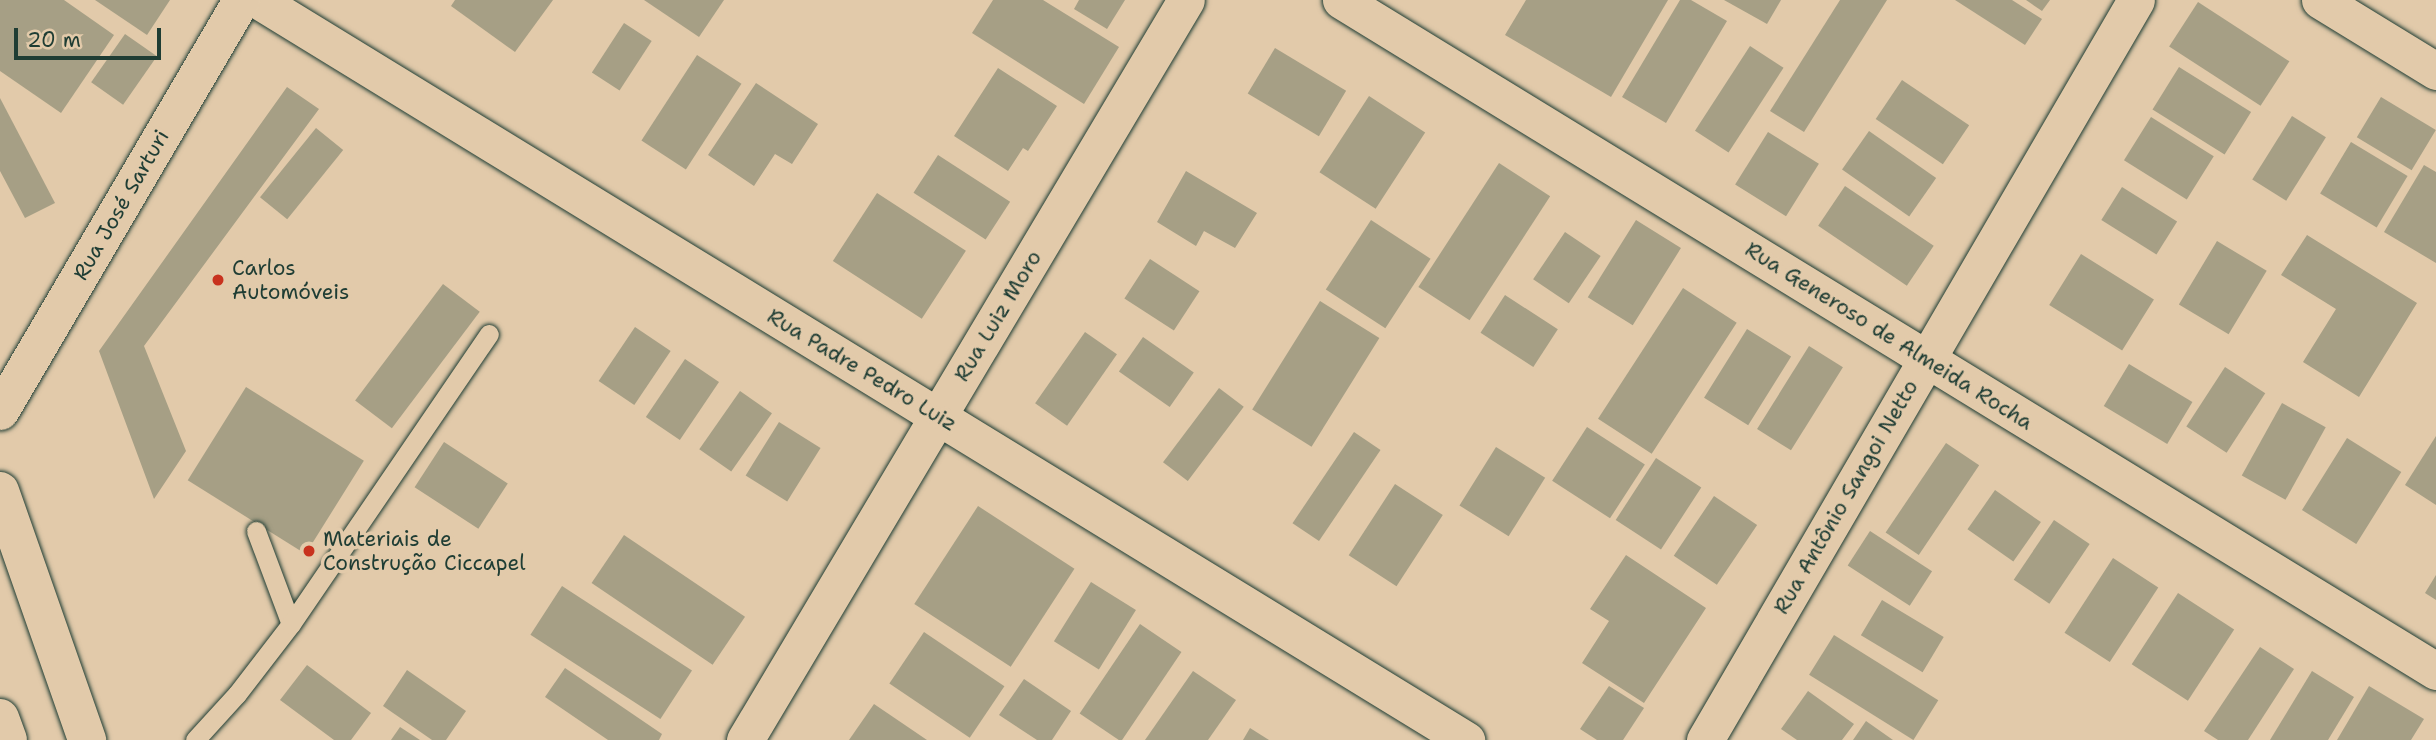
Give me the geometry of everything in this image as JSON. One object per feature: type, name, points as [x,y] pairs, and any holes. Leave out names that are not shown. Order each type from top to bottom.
[{"type":"highway","points":[[0,491],[87,740]]},
{"type":"highway","points":[[0,718],[8,740]]},
{"type":"street","name":"Rua José Sarturi","points":[[0,411],[241,0]]},
{"type":"street","name":"Rua Padre Pedro Luiz","points":[[258,0],[1466,740]]},
{"type":"street","name":"Rua Luiz Moro","points":[[745,740],[1186,0]]},
{"type":"street","name":"Rua Generoso de Almeida Rocha","points":[[1341,0],[2436,671]]},
{"type":"street","name":"Rua Antônio Sangoi Netto","points":[[1704,740],[2136,0]]},
{"type":"street","points":[[2320,0],[2436,71]]},
{"type":"lane","points":[[195,740],[237,694],[291,624],[489,334]]},
{"type":"lane","points":[[256,531],[291,624]]},
{"type":"building","points":[[0,0],[64,0],[114,35],[61,113],[0,71]]},
{"type":"building","points":[[95,0],[170,0],[147,35]]},
{"type":"building","points":[[455,0],[553,0],[515,52],[451,6]]},
{"type":"building","points":[[644,0],[724,0],[699,37]]},
{"type":"building","points":[[993,0],[1043,0],[1119,47],[1084,104],[972,33]]},
{"type":"building","points":[[1079,0],[1125,0],[1107,29],[1074,9]]},
{"type":"building","points":[[1526,0],[1668,0],[1611,97],[1505,35]]},
{"type":"building","points":[[1680,0],[1691,0],[1727,21],[1666,123],[1622,97]]},
{"type":"building","points":[[1724,0],[1781,0],[1767,24]]},
{"type":"building","points":[[1840,0],[1887,0],[1804,132],[1770,111]]},
{"type":"building","points":[[1955,0],[2012,0],[2042,19],[2025,45]]},
{"type":"building","points":[[2026,0],[2050,0],[2042,11]]},
{"type":"building","points":[[2198,2],[2289,61],[2261,106],[2169,46]]},
{"type":"building","points":[[624,23],[652,41],[620,90],[592,72]]},
{"type":"building","points":[[125,34],[157,56],[123,105],[91,82]]},
{"type":"building","points":[[1750,46],[1784,68],[1729,152],[1695,131]]},
{"type":"building","points":[[1275,48],[1346,91],[1319,136],[1248,93]]},
{"type":"building","points":[[697,55],[741,84],[686,169],[641,141]]},
{"type":"building","points":[[2179,67],[2251,112],[2225,154],[2153,109]]},
{"type":"building","points":[[998,68],[1057,106],[1028,151],[1023,148],[1008,171],[954,136]]},
{"type":"building","points":[[1902,80],[1969,125],[1943,164],[1876,119]]},
{"type":"building","points":[[756,83],[818,124],[792,164],[775,154],[754,186],[708,155]]},
{"type":"building","points":[[287,87],[319,109],[144,346],[186,451],[154,499],[99,351]]},
{"type":"building","points":[[1369,96],[1425,132],[1376,209],[1319,172]]},
{"type":"building","points":[[2381,97],[2436,130],[2412,170],[2357,137]]},
{"type":"building","points":[[0,98],[55,203],[25,218],[0,171]]},
{"type":"building","points":[[2292,116],[2326,137],[2286,201],[2252,180]]},
{"type":"building","points":[[2151,117],[2214,156],[2187,199],[2124,160]]},
{"type":"building","points":[[316,128],[343,150],[287,219],[260,197]]},
{"type":"building","points":[[1869,131],[1936,178],[1909,217],[1842,170]]},
{"type":"building","points":[[1768,132],[1819,164],[1786,216],[1735,185]]},
{"type":"building","points":[[2351,142],[2408,176],[2377,227],[2320,193]]},
{"type":"building","points":[[938,155],[1010,202],[986,240],[913,193]]},
{"type":"building","points":[[1499,163],[1550,196],[1470,320],[1418,287]]},
{"type":"building","points":[[2424,165],[2436,172],[2436,263],[2384,232]]},
{"type":"building","points":[[1186,171],[1257,213],[1235,248],[1204,231],[1196,246],[1157,222]]},
{"type":"building","points":[[1845,186],[1934,246],[1907,286],[1818,226]]},
{"type":"building","points":[[2122,187],[2177,221],[2156,255],[2101,220]]},
{"type":"building","points":[[877,193],[966,251],[922,319],[833,261]]},
{"type":"building","points":[[1371,220],[1431,259],[1385,328],[1326,290]]},
{"type":"building","points":[[1636,220],[1681,248],[1633,325],[1588,297]]},
{"type":"building","points":[[1565,232],[1601,256],[1569,303],[1533,279]]},
{"type":"building","points":[[2307,235],[2417,303],[2359,397],[2303,362],[2336,309],[2281,275]]},
{"type":"building","points":[[2217,241],[2267,271],[2229,334],[2179,304]]},
{"type":"building","points":[[2081,254],[2154,300],[2122,350],[2049,305]]},
{"type":"building","points":[[1150,259],[1199,291],[1174,331],[1124,298]]},
{"type":"building","points":[[443,284],[480,312],[392,428],[355,401]]},
{"type":"building","points":[[1683,288],[1737,323],[1652,454],[1598,419]]},
{"type":"building","points":[[1505,295],[1558,329],[1533,367],[1480,333]]},
{"type":"building","points":[[1320,301],[1379,338],[1312,447],[1252,410]]},
{"type":"building","points":[[635,327],[671,351],[634,405],[599,381]]},
{"type":"building","points":[[1747,329],[1791,357],[1748,425],[1704,398]]},
{"type":"building","points":[[1085,332],[1117,354],[1067,426],[1035,403]]},
{"type":"building","points":[[1143,337],[1194,373],[1170,407],[1119,371]]},
{"type":"building","points":[[1809,346],[1843,367],[1791,450],[1757,429]]},
{"type":"building","points":[[685,359],[719,382],[680,440],[646,417]]},
{"type":"building","points":[[2129,364],[2192,402],[2167,444],[2104,406]]},
{"type":"building","points":[[2225,367],[2265,393],[2227,453],[2186,427]]},
{"type":"building","points":[[246,387],[364,461],[306,554],[188,480]]},
{"type":"building","points":[[1219,388],[1244,407],[1188,481],[1163,462]]},
{"type":"building","points":[[740,391],[772,413],[731,472],[699,449]]},
{"type":"building","points":[[2282,403],[2326,427],[2285,500],[2242,476]]},
{"type":"building","points":[[779,422],[821,448],[787,501],[746,475]]},
{"type":"building","points":[[1587,427],[1645,465],[1610,518],[1552,481]]},
{"type":"building","points":[[1354,432],[1381,450],[1319,541],[1292,523]]},
{"type":"building","points":[[2436,436],[2436,505],[2405,485]]},
{"type":"building","points":[[2347,438],[2401,472],[2356,544],[2302,510]]},
{"type":"building","points":[[444,442],[508,483],[478,529],[415,487]]},
{"type":"building","points":[[1946,443],[1979,465],[1919,555],[1886,533]]},
{"type":"building","points":[[1496,447],[1545,478],[1509,536],[1459,506]]},
{"type":"building","points":[[1656,458],[1701,487],[1661,549],[1616,520]]},
{"type":"building","points":[[1395,484],[1443,515],[1397,586],[1349,555]]},
{"type":"building","points":[[1995,490],[2041,522],[2013,561],[1967,529]]},
{"type":"building","points":[[1714,496],[1757,525],[1717,585],[1674,556]]},
{"type":"building","points":[[978,506],[1074,569],[1011,667],[914,604]]},
{"type":"building","points":[[2054,520],[2090,544],[2049,604],[2014,580]]},
{"type":"building","points":[[1870,531],[1932,571],[1910,606],[1848,565]]},
{"type":"building","points":[[624,535],[745,617],[713,665],[592,583]]},
{"type":"building","points":[[1626,555],[1706,608],[1644,703],[1582,663],[1609,621],[1590,609]]},
{"type":"building","points":[[2113,558],[2158,587],[2110,662],[2065,633]]},
{"type":"building","points":[[2436,575],[2436,600],[2425,593]]},
{"type":"building","points":[[1091,582],[1136,610],[1099,669],[1054,641]]},
{"type":"building","points":[[562,586],[692,670],[660,719],[530,635]]},
{"type":"building","points":[[2178,593],[2234,629],[2188,701],[2132,664]]},
{"type":"building","points":[[1882,600],[1944,637],[1923,672],[1861,635]]},
{"type":"building","points":[[1140,624],[1181,652],[1122,740],[1080,714]]},
{"type":"building","points":[[924,632],[1004,686],[970,738],[889,683]]},
{"type":"building","points":[[1834,635],[1938,700],[1913,740],[1809,675]]},
{"type":"building","points":[[2260,647],[2294,669],[2248,740],[2218,740],[2204,731]]},
{"type":"building","points":[[307,665],[371,713],[351,740],[334,740],[280,700]]},
{"type":"building","points":[[565,668],[662,734],[659,740],[608,740],[545,697]]},
{"type":"building","points":[[407,670],[466,711],[446,740],[432,740],[383,706]]},
{"type":"building","points":[[1193,671],[1236,700],[1208,740],[1145,740]]},
{"type":"building","points":[[2312,671],[2354,697],[2328,740],[2270,740]]},
{"type":"building","points":[[1024,679],[1071,711],[1052,740],[1037,740],[999,715]]},
{"type":"building","points":[[1609,686],[1644,708],[1623,740],[1597,740],[1580,729]]},
{"type":"building","points":[[2369,686],[2424,719],[2411,740],[2337,740]]},
{"type":"building","points":[[1808,691],[1854,724],[1842,740],[1797,740],[1781,729]]},
{"type":"building","points":[[874,704],[927,740],[849,740]]},
{"type":"building","points":[[1866,721],[1893,740],[1853,740]]},
{"type":"building","points":[[400,727],[420,740],[391,740]]},
{"type":"building","points":[[1250,728],[1269,740],[1243,740]]},
{"type":"place","name":"Carlos Automóveis","points":[[218,280]]},
{"type":"place","name":"Materiais de Construção Ciccapel","points":[[309,551]]}]
